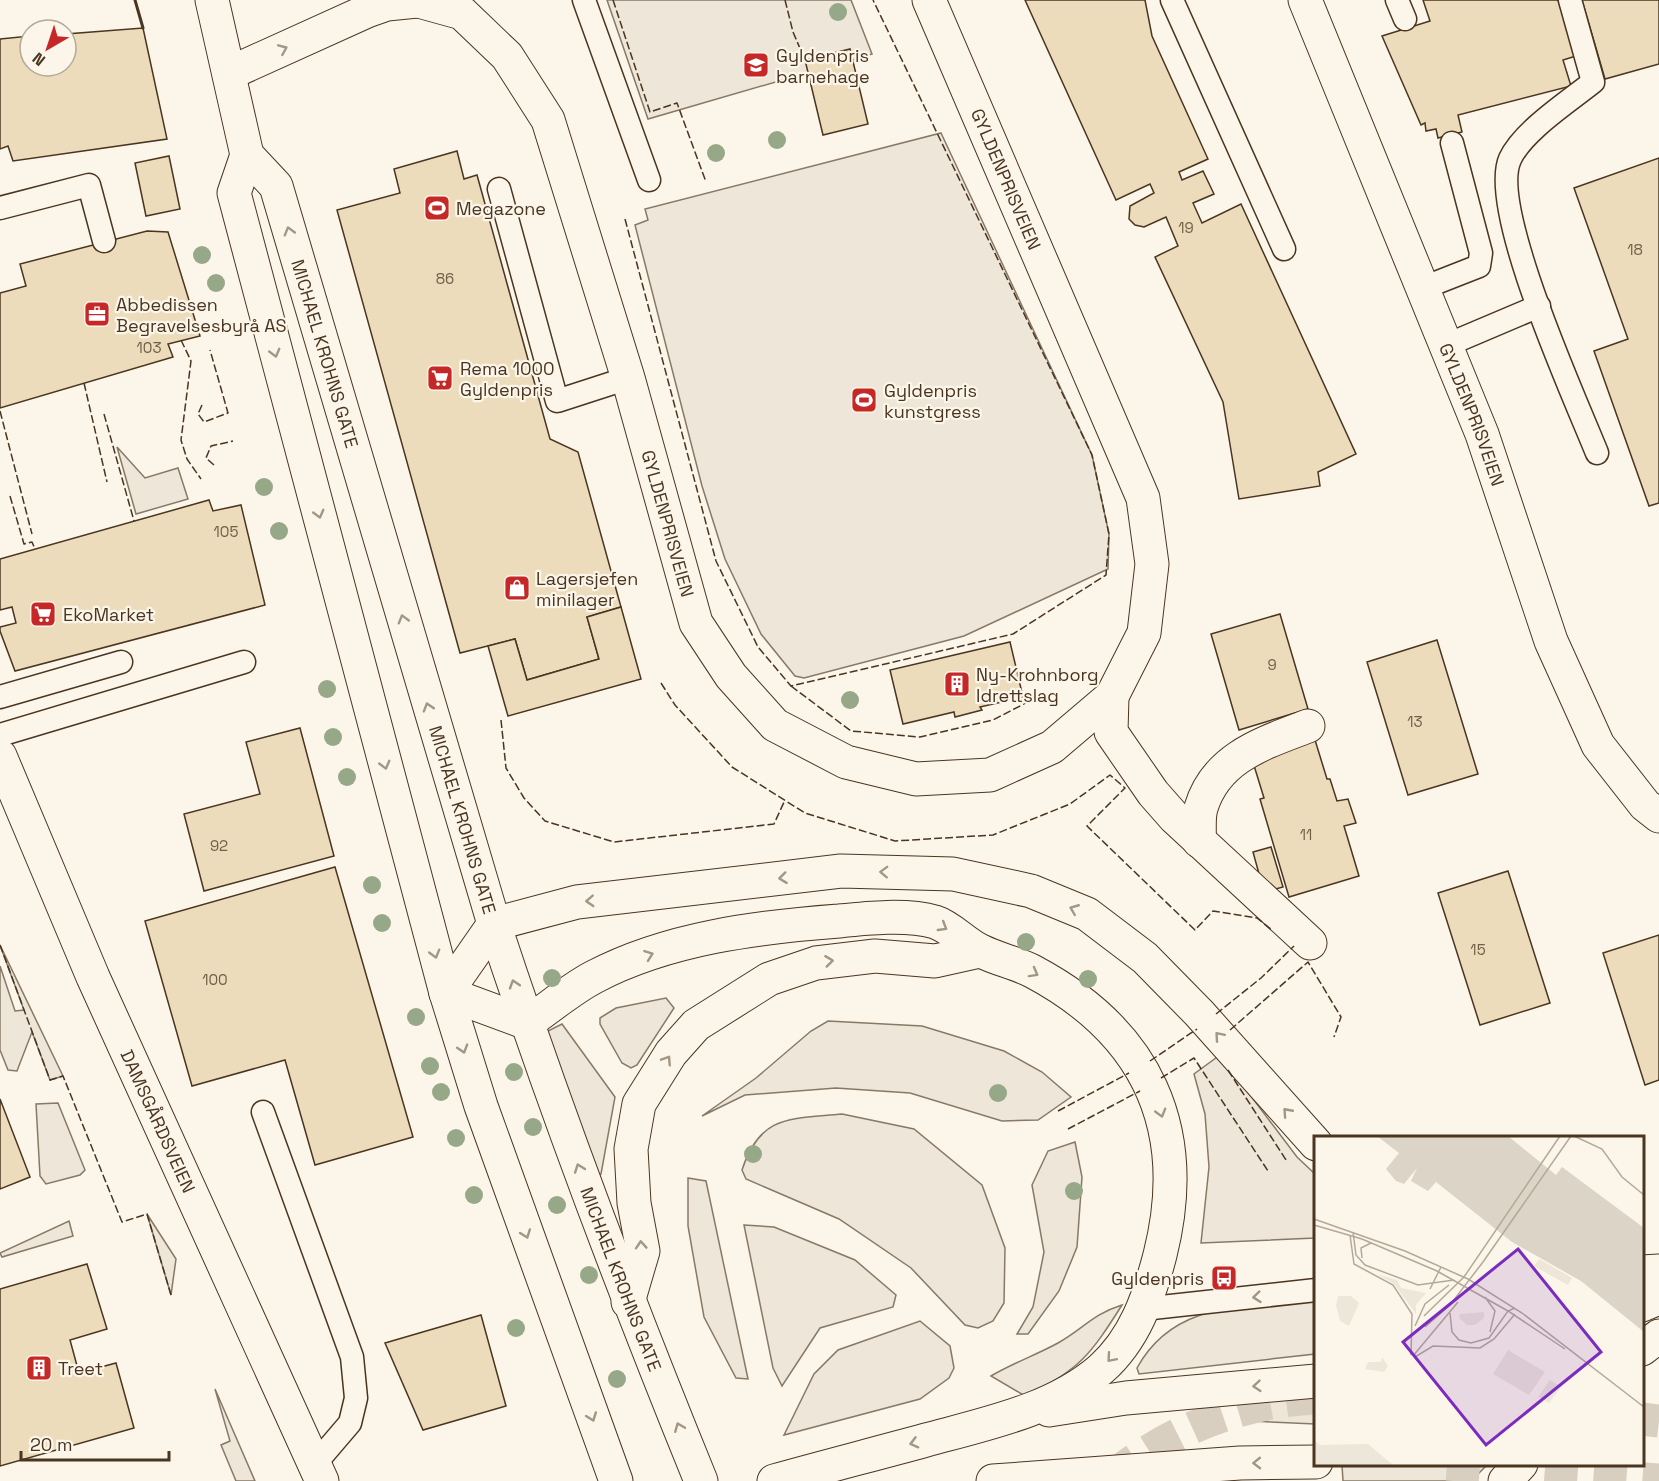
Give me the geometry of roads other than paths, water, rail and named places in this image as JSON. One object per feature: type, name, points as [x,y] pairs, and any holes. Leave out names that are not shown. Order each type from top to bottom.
[{"type":"main road","points":[[212,0],[247,155],[234,193],[446,993],[480,1106],[616,1481]]},
{"type":"main road","name":"GYLDENPRISVEIEN","points":[[230,73],[387,4],[416,1],[462,13],[507,56],[548,120],[628,378],[696,623],[731,676],[775,725],[846,762],[916,779],[990,775],[1052,747],[1112,696],[1144,633],[1152,564],[1143,498],[929,0]]},
{"type":"main road","name":"GYLDENPRISVEIEN","points":[[1305,0],[1482,434],[1551,641],[1598,745],[1645,805],[1659,816]]},
{"type":"main road","name":"MICHAEL KROHNS GATE","points":[[247,155],[276,186],[321,345],[494,924],[526,1023],[628,1302],[701,1481]]},
{"type":"main road","name":"GYLDENPRISVEIEN","points":[[1112,696],[1112,732],[1153,794],[1199,841],[1310,943]]},
{"type":"main road","points":[[1199,841],[1201,808],[1220,772],[1251,748],[1308,726]]},
{"type":"main road","name":"DAMSGÅRDSVEIEN","points":[[0,756],[93,977],[319,1472]]},
{"type":"main road","points":[[446,993],[494,924],[577,902],[841,871],[953,874],[1031,891],[1087,914],[1145,958],[1199,1012],[1314,1142]]},
{"type":"main road","points":[[446,993],[526,1023],[594,977],[662,951],[704,939],[755,930],[879,917],[936,922],[980,951],[1030,970],[1084,1005],[1107,1026],[1137,1060],[1162,1110],[1172,1164],[1167,1226],[1143,1310],[1129,1338],[1102,1368],[1067,1393],[1007,1416],[782,1479]]},
{"type":"main road","points":[[628,1302],[643,1251],[634,1203],[631,1149],[639,1104],[671,1053],[696,1025],[769,979],[816,963],[875,956],[936,961],[980,951]]},
{"type":"main road","points":[[1644,1272],[1659,1271]]},
{"type":"main road","points":[[1644,1304],[1659,1298]]},
{"type":"main road","points":[[1644,1347],[1659,1336]]},
{"type":"main road","points":[[1007,1416],[1126,1398],[1314,1381]]},
{"type":"main road","points":[[993,1481],[1240,1463],[1314,1462]]},
{"type":"main road","points":[[1505,1481],[1519,1466]]},
{"type":"lane","points":[[584,0],[649,180]]},
{"type":"lane","points":[[1172,0],[1284,249]]},
{"type":"lane","points":[[1570,0],[1593,82],[1520,144],[1509,161],[1505,188],[1509,215],[1539,306],[1597,453]]},
{"type":"lane","points":[[1423,288],[1479,266],[1481,253],[1452,142]]},
{"type":"lane","points":[[0,208],[89,185],[104,242]]},
{"type":"lane","points":[[499,189],[556,401],[628,378]]},
{"type":"lane","points":[[1447,345],[1539,306]]},
{"type":"lane","points":[[0,697],[121,662]]},
{"type":"lane","points":[[0,735],[244,662]]},
{"type":"lane","points":[[263,1112],[352,1357],[356,1398],[350,1423],[319,1472]]},
{"type":"lane","points":[[1143,1310],[1314,1290]]},
{"type":"tunnel","points":[[1109,1479],[1155,1447],[1206,1422],[1260,1405],[1314,1398]]},
{"type":"tunnel","points":[[1644,1419],[1659,1421]]},
{"type":"tunnel","points":[[1474,1466],[1659,1480]]},
{"type":"place","name":"Gyldenpris barnehage","points":[[756,65]]},
{"type":"place","name":"Megazone","points":[[437,208]]},
{"type":"place","name":"Abbedissen Begravelsesbyrå AS","points":[[97,314]]},
{"type":"place","name":"Rema 1000 Gyldenpris","points":[[440,378]]},
{"type":"place","name":"Gyldenpris kunstgress","points":[[864,400]]},
{"type":"place","name":"Lagersjefen minilager","points":[[517,588]]},
{"type":"place","name":"EkoMarket","points":[[43,614]]},
{"type":"place","name":"Ny-Krohnborg Idrettslag","points":[[957,684]]},
{"type":"place","name":"Gyldenpris","points":[[1224,1278]]},
{"type":"place","name":"Treet","points":[[39,1368]]}]
